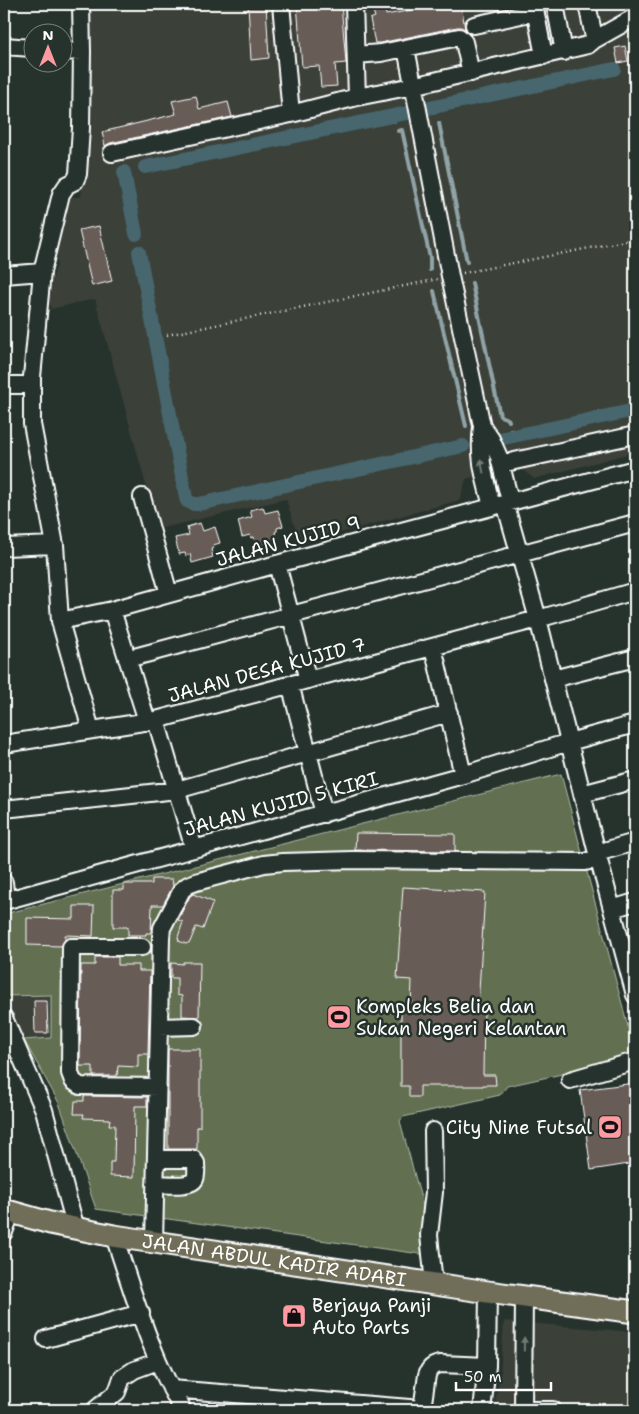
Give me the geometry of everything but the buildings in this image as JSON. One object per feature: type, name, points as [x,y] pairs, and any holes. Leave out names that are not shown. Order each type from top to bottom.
[{"type":"main road","name":"JALAN ABDUL KADIR ADABI","points":[[6,1218],[434,1284],[635,1312]]},
{"type":"street","points":[[81,4],[81,128],[77,179],[67,186],[61,194],[42,272],[32,385],[32,424],[55,545],[60,621],[91,730]]},
{"type":"street","points":[[281,4],[291,114]]},
{"type":"street","points":[[354,4],[357,97]]},
{"type":"street","points":[[555,4],[564,52]]},
{"type":"street","points":[[586,4],[594,32],[594,40]]},
{"type":"street","points":[[474,25],[535,8],[544,56]]},
{"type":"street","points":[[112,153],[588,46],[594,40],[635,17]]},
{"type":"street","points":[[356,55],[381,53],[459,37],[464,42],[471,73]]},
{"type":"street","points":[[4,46],[22,47]]},
{"type":"street","points":[[406,48],[450,276],[482,426],[480,442],[481,461],[502,503],[538,619],[597,856],[612,909],[631,964],[635,995]]},
{"type":"street","points":[[72,52],[82,52]]},
{"type":"street","points":[[4,275],[42,272]]},
{"type":"street","points":[[4,385],[32,385]]},
{"type":"street","points":[[482,426],[492,439],[500,464],[502,503]]},
{"type":"street","points":[[500,464],[635,435]]},
{"type":"street","name":"JALAN KUJID 9","points":[[60,621],[112,610],[502,503],[635,469]]},
{"type":"street","points":[[142,497],[169,594]]},
{"type":"street","points":[[127,659],[635,523]]},
{"type":"street","points":[[4,547],[55,545]]},
{"type":"street","points":[[277,564],[308,680]]},
{"type":"street","name":"JALAN DESA KUJID 7","points":[[4,744],[152,720],[538,619],[635,591]]},
{"type":"street","points":[[112,610],[127,659],[152,720],[177,790],[194,849]]},
{"type":"street","points":[[433,647],[464,775]]},
{"type":"street","points":[[552,679],[635,658]]},
{"type":"street","points":[[290,684],[324,814]]},
{"type":"street","points":[[4,808],[177,790],[448,713]]},
{"type":"street","name":"JALAN KUJID 5 KIRI","points":[[5,901],[464,775],[568,742],[635,724]]},
{"type":"street","points":[[582,794],[635,780]]},
{"type":"street","points":[[154,1242],[160,947],[162,928],[182,890],[188,885],[264,864],[282,862],[353,860],[584,862],[635,842]]},
{"type":"street","points":[[4,882],[5,901]]},
{"type":"street","points":[[612,909],[635,902]]},
{"type":"street","points":[[142,947],[71,947],[70,1073],[73,1081],[80,1086],[158,1088]]},
{"type":"street","points":[[4,1018],[44,1110],[76,1229]]},
{"type":"street","points":[[159,1026],[194,1026]]},
{"type":"street","points":[[570,1080],[635,1061]]},
{"type":"street","points":[[433,1132],[434,1192],[429,1235],[434,1284]]},
{"type":"street","points":[[155,1184],[187,1185],[193,1182],[196,1177],[196,1163],[193,1159],[156,1159]]},
{"type":"street","points":[[114,1236],[149,1339],[170,1389],[183,1410]]},
{"type":"street","points":[[482,1410],[487,1366],[488,1292]]},
{"type":"street","points":[[524,1297],[523,1410],[553,1410]]},
{"type":"street","points":[[46,1339],[141,1313]]},
{"type":"street","points":[[95,1410],[117,1392],[122,1378],[134,1370],[158,1361]]},
{"type":"street","points":[[170,1389],[422,1410],[427,1375],[432,1367],[440,1364],[487,1366]]},
{"type":"path","points":[[167,335],[635,239]]},
{"type":"shaded area","points":[[82,4],[623,4],[627,12],[635,7],[635,452],[534,479],[518,466],[466,479],[460,500],[300,544],[286,499],[158,529],[95,299],[51,309],[47,293],[57,265],[57,241],[66,199],[81,197],[87,139]]},
{"type":"shaded area","points":[[51,994],[51,1038],[24,1040],[4,1004],[4,996]]},
{"type":"shaded area","points":[[504,1321],[635,1332],[635,1410],[494,1410],[500,1375]]},
{"type":"green space","name":"Kompleks Belia dan Sukan Negeri Kelantan","points":[[561,774],[635,1053],[571,1072],[507,1086],[500,1095],[403,1117],[400,1121],[425,1213],[422,1223],[428,1255],[96,1209],[59,1103],[24,1040],[51,1038],[51,995],[4,996],[4,914]]},
{"type":"waterway","points":[[429,108],[614,69]]},
{"type":"waterway","points":[[145,167],[407,113]]},
{"type":"waterway","points":[[393,116],[394,121]]},
{"type":"waterway","points":[[439,123],[467,262]]},
{"type":"waterway","points":[[398,131],[402,130],[430,258],[430,270]]},
{"type":"waterway","points":[[124,172],[136,234]]},
{"type":"waterway","points":[[139,252],[187,501],[199,504],[463,446]]},
{"type":"waterway","points":[[472,283],[500,416],[509,421]]},
{"type":"waterway","points":[[434,291],[466,426]]},
{"type":"waterway","points":[[504,438],[635,410]]},
{"type":"waterway","points":[[511,430],[513,436]]},
{"type":"place","name":"Kompleks Belia dan Sukan Negeri Kelantan","points":[[339,1017]]},
{"type":"place","name":"City Nine Futsal","points":[[610,1127]]},
{"type":"place","name":"Berjaya Panji Auto Parts","points":[[294,1316]]}]
